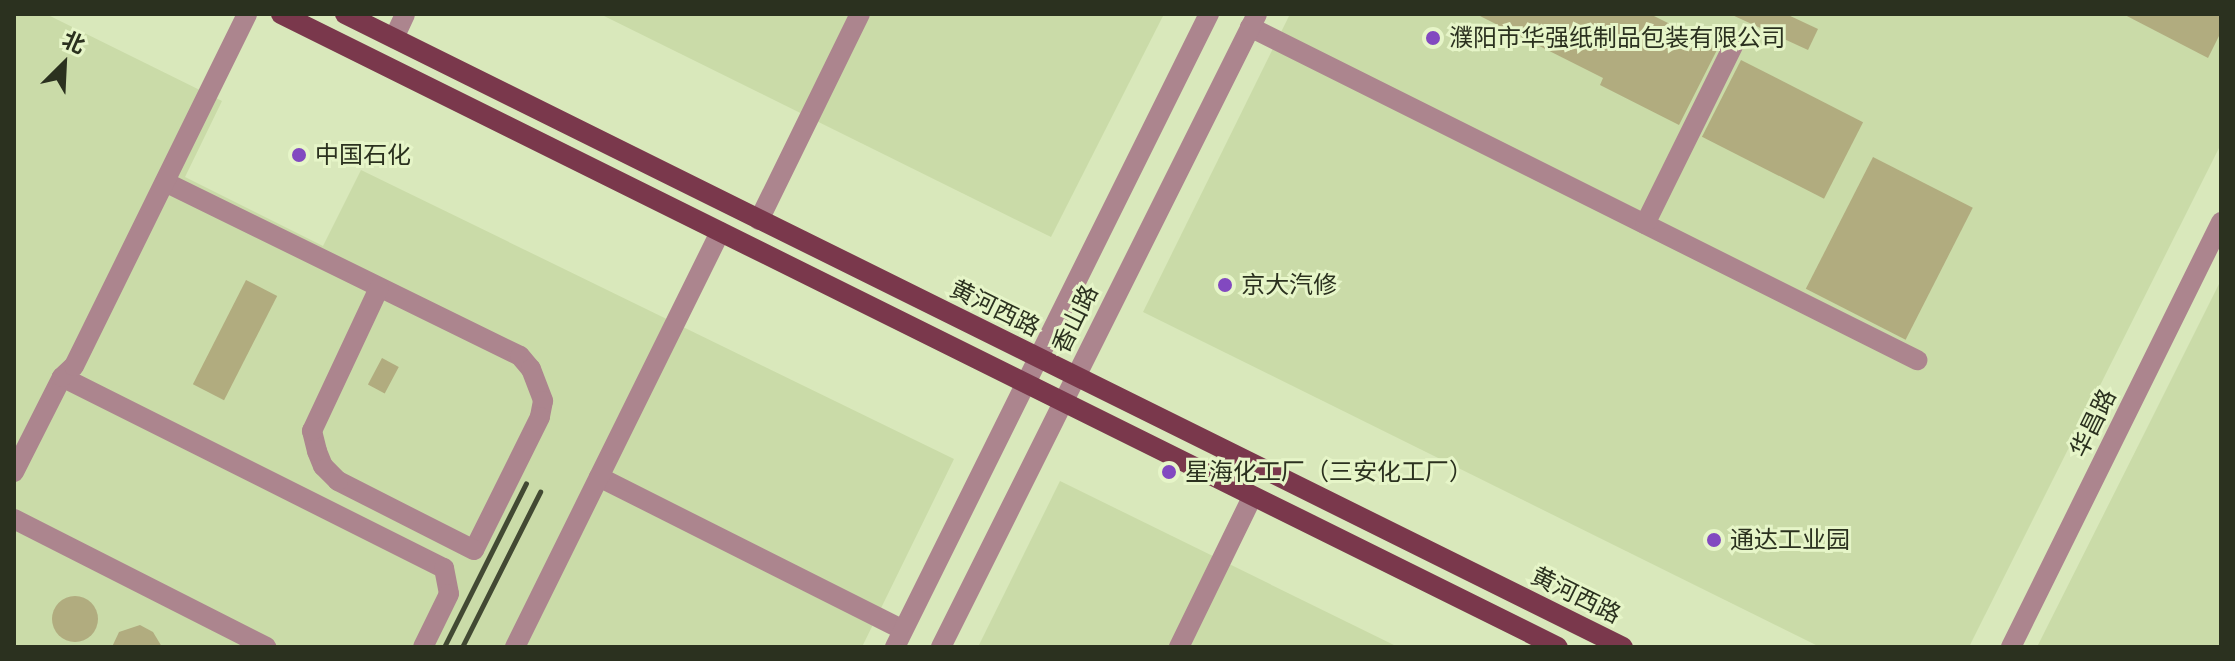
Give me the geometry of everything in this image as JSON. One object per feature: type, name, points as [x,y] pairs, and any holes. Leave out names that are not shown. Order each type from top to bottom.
[{"type":"main road","points":[[281,14],[1558,647]]},
{"type":"main road","name":"黄河西路","points":[[345,14],[1623,647]]},
{"type":"street","points":[[14,472],[62,377],[74,366],[247,14]]},
{"type":"street","points":[[394,38],[405,14]]},
{"type":"street","points":[[759,220],[860,14]]},
{"type":"street","name":"香山路","points":[[899,638],[1209,14]]},
{"type":"street","points":[[1253,18],[1645,224],[1917,360]]},
{"type":"street","name":"香山路","points":[[941,647],[1253,18]]},
{"type":"street","points":[[1645,224],[1733,46]]},
{"type":"street","points":[[165,182],[520,356],[538,381],[543,401],[540,417],[474,550],[338,481],[323,466],[317,451],[312,431],[379,288]]},
{"type":"street","name":"华昌路","points":[[2011,647],[2221,222]]},
{"type":"street","points":[[515,647],[720,232]]},
{"type":"street","points":[[62,377],[444,568],[449,594],[423,647]]},
{"type":"street","points":[[599,477],[899,638]]},
{"type":"street","points":[[1179,647],[1252,497]]},
{"type":"street","points":[[14,519],[266,647]]},
{"type":"shaded area","points":[[14,14],[46,14],[222,101],[185,177],[323,246],[361,170],[954,459],[862,647],[14,647]]},
{"type":"shaded area","points":[[600,14],[1164,14],[1051,237]]},
{"type":"shaded area","points":[[1290,14],[2221,14],[2221,144],[1969,647],[1820,647],[1143,312]]},
{"type":"shaded area","points":[[2221,280],[2221,647],[2037,647],[2138,446]]},
{"type":"shaded area","points":[[1060,481],[1398,647],[978,647]]},
{"type":"building","points":[[1476,14],[1650,14],[1718,48],[1679,125],[1600,85],[1603,78]]},
{"type":"building","points":[[1730,14],[1786,14],[1818,29],[1808,50]]},
{"type":"building","points":[[2123,14],[2216,14],[2221,17],[2221,32],[2208,58]]},
{"type":"building","points":[[1741,60],[1863,122],[1824,199],[1702,137]]},
{"type":"building","points":[[1873,157],[1973,208],[1906,340],[1806,289]]},
{"type":"building","points":[[246,280],[277,296],[224,400],[193,384]]},
{"type":"building","points":[[382,358],[399,367],[385,393],[368,384]]},
{"type":"building","points":[[75,596],[92,602],[98,619],[92,636],[75,642],[58,636],[52,619],[58,602]]},
{"type":"building","points":[[140,625],[153,632],[162,647],[112,647],[119,632]]},
{"type":"railway","points":[[444,647],[526,483]]},
{"type":"railway","points":[[462,647],[540,492]]},
{"type":"place","name":"濮阳市华强纸制品包装有限公司","points":[[1433,38]]},
{"type":"place","name":"中国石化","points":[[299,155]]},
{"type":"place","name":"京大汽修","points":[[1225,285]]},
{"type":"place","name":"星海化工厂（三安化工厂）","points":[[1169,472]]},
{"type":"place","name":"通达工业园","points":[[1714,540]]}]
